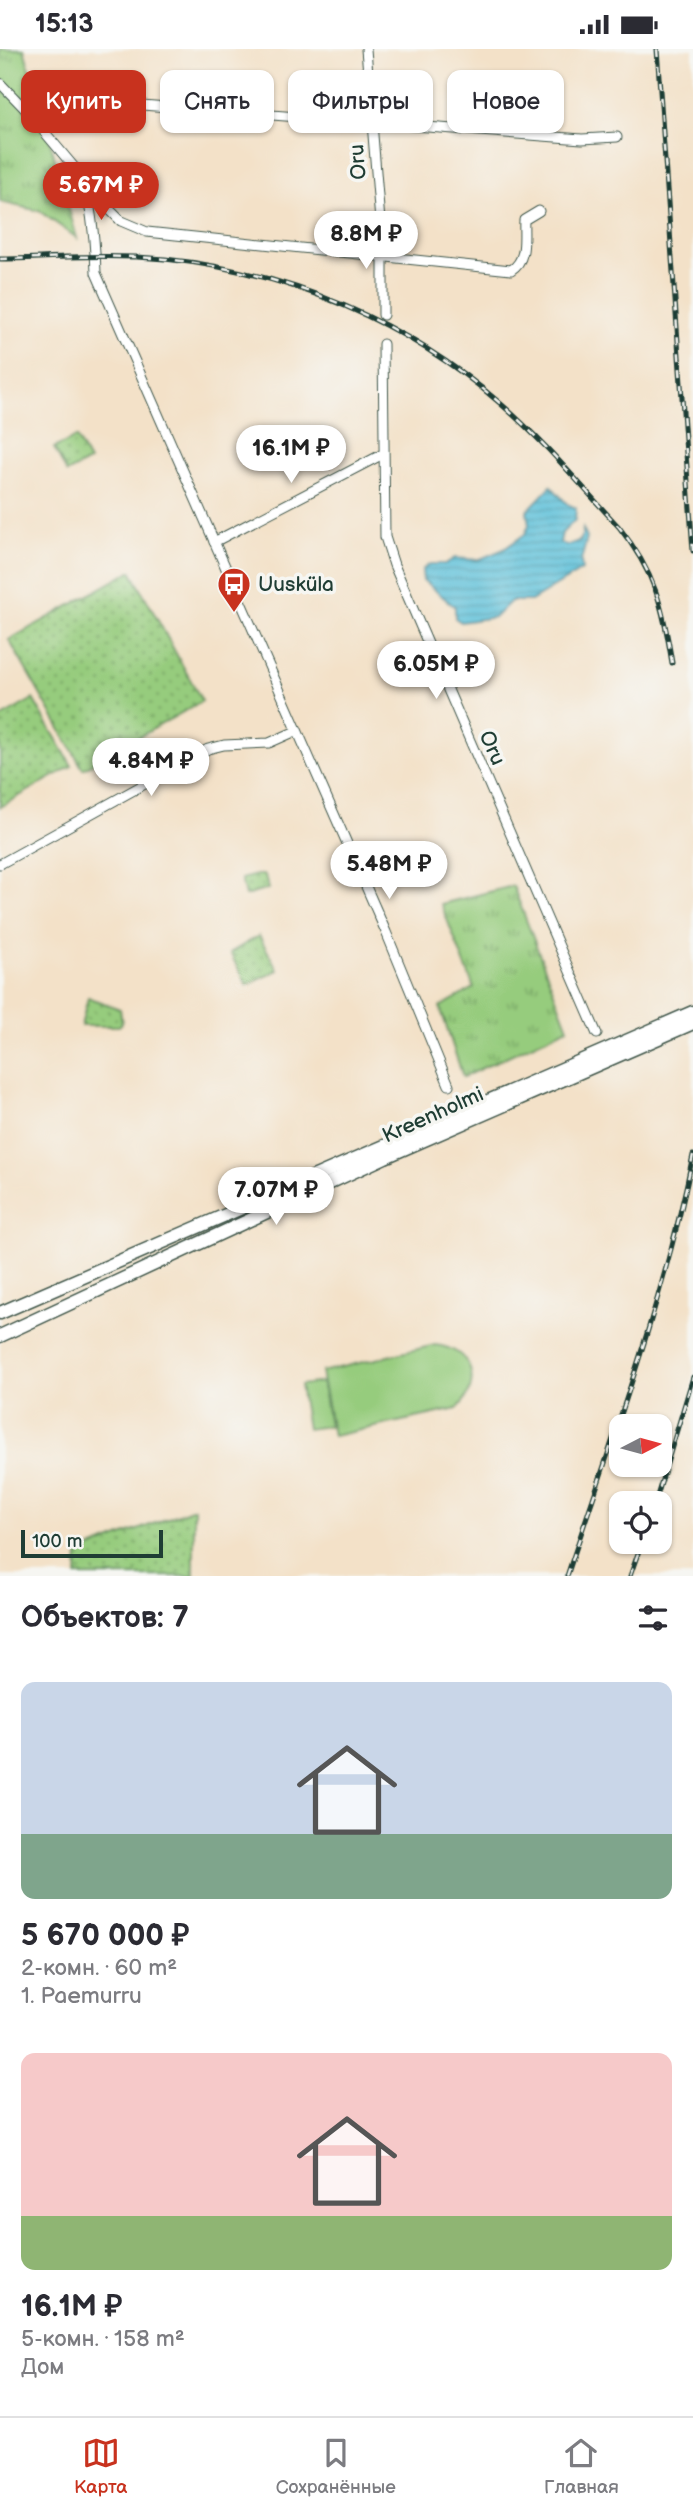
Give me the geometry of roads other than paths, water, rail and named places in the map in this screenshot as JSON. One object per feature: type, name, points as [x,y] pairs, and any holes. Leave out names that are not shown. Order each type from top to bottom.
[{"type":"main road","name":"Kreenholmi","points":[[0,1336],[693,1012]]},
{"type":"main road","name":"Kreenholmi","points":[[0,1313],[537,1085],[693,1023]]},
{"type":"main road","points":[[47,1291],[56,1310]]},
{"type":"street","name":"Oru","points":[[366,49],[368,70]]},
{"type":"street","points":[[0,83],[21,105]]},
{"type":"street","points":[[146,105],[288,116]]},
{"type":"street","points":[[433,128],[582,139],[617,137]]},
{"type":"street","points":[[46,133],[121,221],[147,232],[511,269],[519,265],[523,255],[524,219],[539,211]]},
{"type":"street","name":"Oru","points":[[374,133],[383,258],[383,315]]},
{"type":"street","points":[[83,176],[96,246],[96,273],[413,993],[449,1085]]},
{"type":"street","name":"Oru","points":[[383,344],[385,537],[394,565],[597,1034]]},
{"type":"street","points":[[214,543],[383,454]]},
{"type":"street","points":[[0,865],[208,750],[224,745],[269,743],[296,731]]},
{"type":"water","points":[[551,486],[567,504],[576,508],[575,520],[562,533],[560,542],[566,546],[581,540],[583,529],[587,538],[581,561],[582,570],[531,601],[511,601],[495,617],[461,622],[455,618],[455,607],[423,580],[422,570],[430,564],[445,564],[455,558],[478,560],[504,549],[525,534],[529,525],[527,511]]},
{"type":"railway","points":[[657,49],[693,551]]},
{"type":"railway","points":[[0,259],[124,257],[165,259],[211,266],[301,289],[386,326],[426,349],[465,375],[517,418],[619,527],[641,560],[656,591],[672,663]]},
{"type":"railway","points":[[567,1576],[653,1315],[693,1155]]},
{"type":"railway","points":[[659,1491],[693,1377]]},
{"type":"railway","points":[[630,1576],[638,1554]]},
{"type":"place","name":"Uusküla","points":[[234,614]]}]
